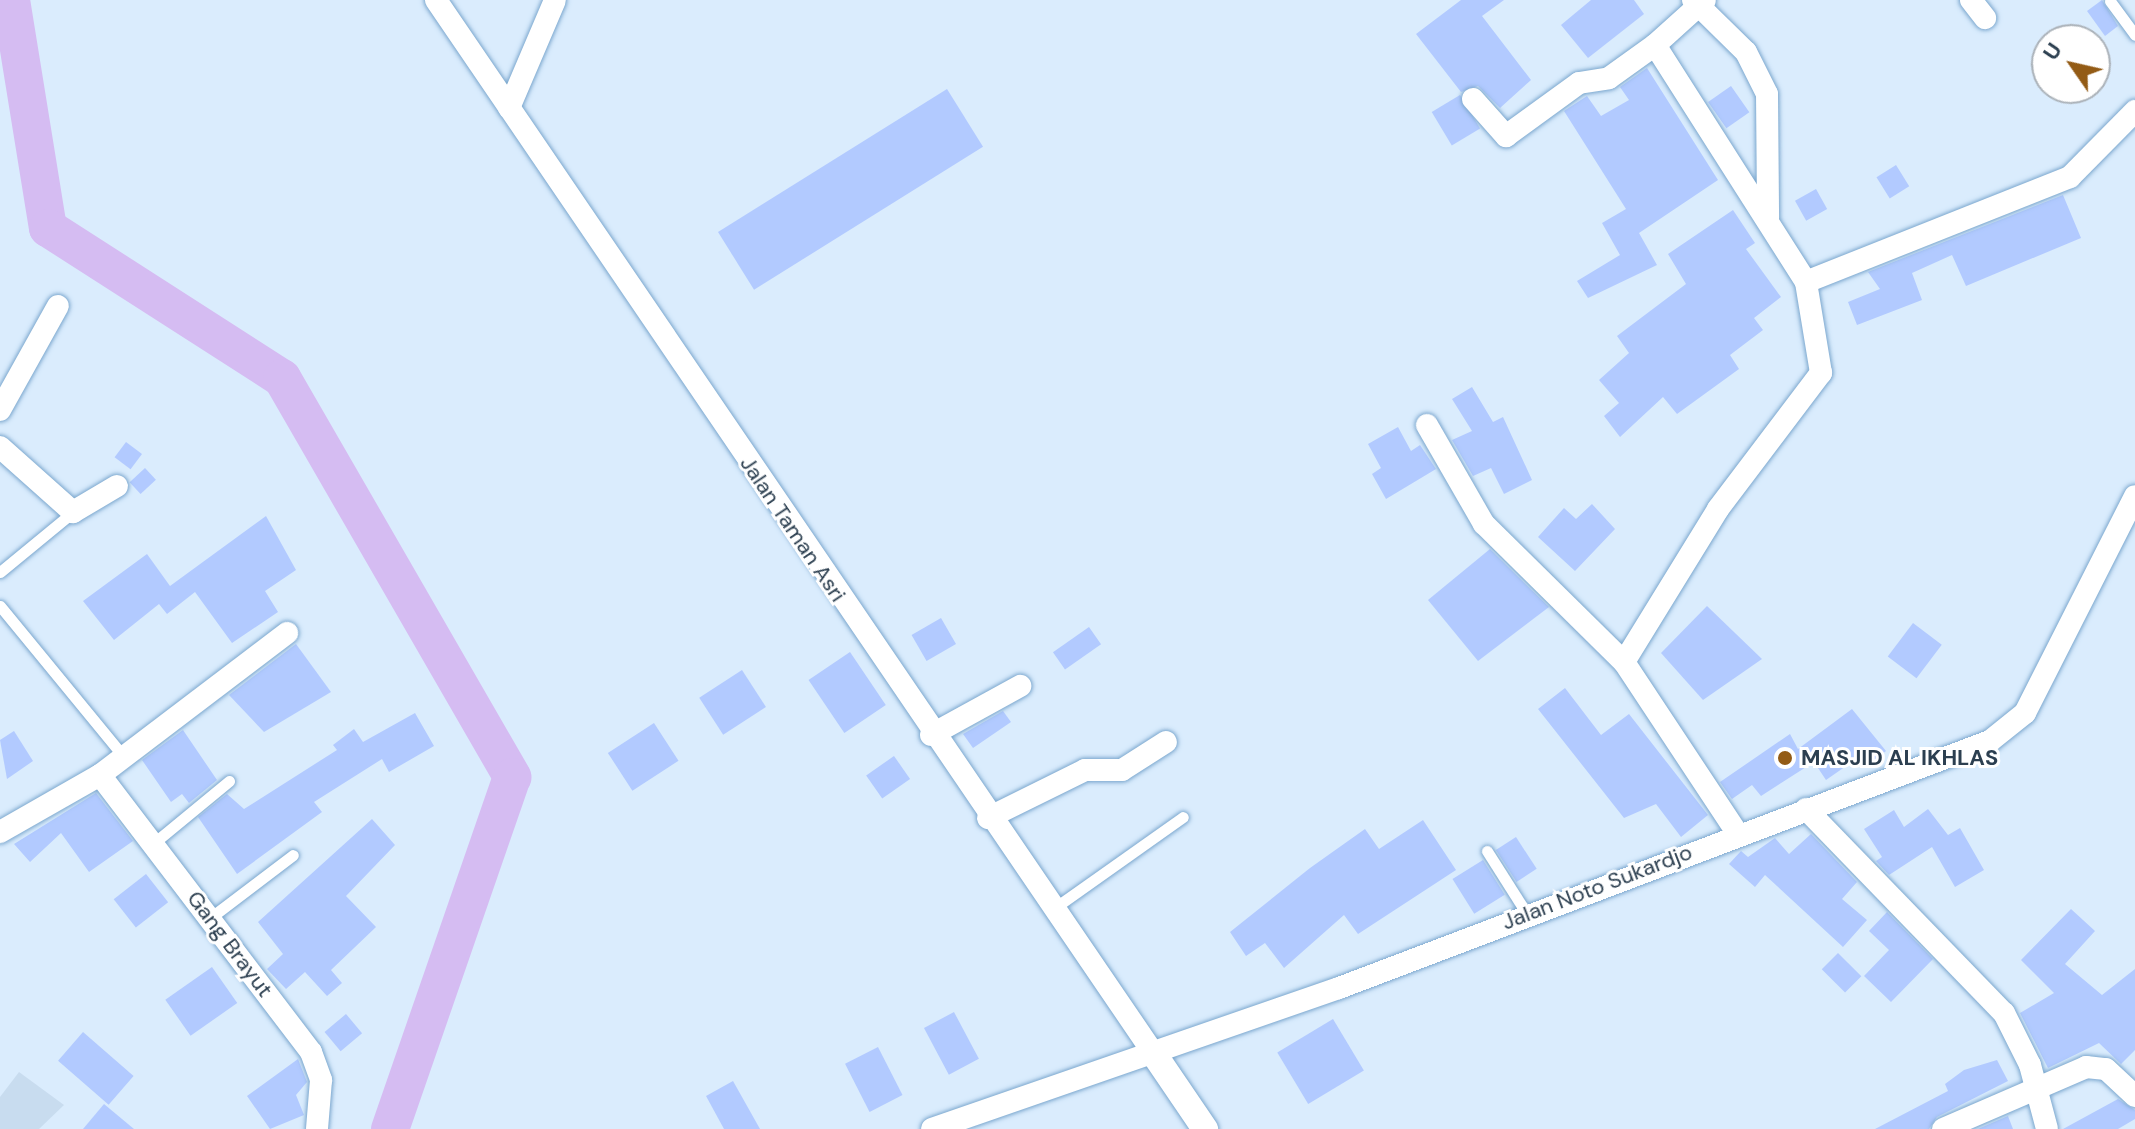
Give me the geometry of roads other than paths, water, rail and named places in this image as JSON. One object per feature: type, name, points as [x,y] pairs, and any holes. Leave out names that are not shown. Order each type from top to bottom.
[{"type":"street","name":"Jalan Taman Asri","points":[[436,0],[931,735],[1154,1054]]},
{"type":"street","points":[[509,108],[555,0]]},
{"type":"street","points":[[1971,0],[1985,18]]},
{"type":"street","points":[[1473,99],[1506,136],[1579,83],[1609,78],[1655,45],[1699,2],[1746,52],[1767,94],[1768,218]]},
{"type":"street","points":[[1624,662],[1726,498],[1815,388],[1823,352],[1806,282],[1655,45]]},
{"type":"street","points":[[1806,282],[2070,177],[2135,111]]},
{"type":"street","points":[[0,410],[58,306]]},
{"type":"street","points":[[1427,425],[1484,524],[1624,662],[1737,833]]},
{"type":"street","points":[[0,447],[73,512],[117,486]]},
{"type":"street","name":"Jalan Noto Sukardjo","points":[[932,1129],[1154,1054],[1737,833],[1960,755],[2013,726],[2135,496]]},
{"type":"street","points":[[0,832],[100,775],[287,633]]},
{"type":"street","points":[[931,735],[1020,686]]},
{"type":"street","points":[[988,818],[1085,770],[1122,770],[1166,742]]},
{"type":"street","name":"Gang Brayut","points":[[100,775],[155,842],[311,1052],[321,1080],[317,1129]]},
{"type":"street","points":[[1806,809],[2004,1013],[2035,1089],[2047,1129]]},
{"type":"street","points":[[1154,1054],[1205,1129]]},
{"type":"street","points":[[1943,1129],[2035,1089],[2098,1066],[2135,1096]]},
{"type":"lane","points":[[2110,1],[2135,35]]},
{"type":"lane","points":[[0,572],[73,512]]},
{"type":"lane","points":[[0,606],[124,757]]},
{"type":"lane","points":[[155,842],[229,781]]},
{"type":"lane","points":[[1052,910],[1183,817]]},
{"type":"lane","points":[[1487,851],[1527,914]]},
{"type":"lane","points":[[210,918],[293,855]]},
{"type":"waterway","points":[[11,0],[48,228],[282,378],[512,777],[390,1129]]},
{"type":"place","name":"MASJID AL IKHLAS","points":[[1785,758]]}]
